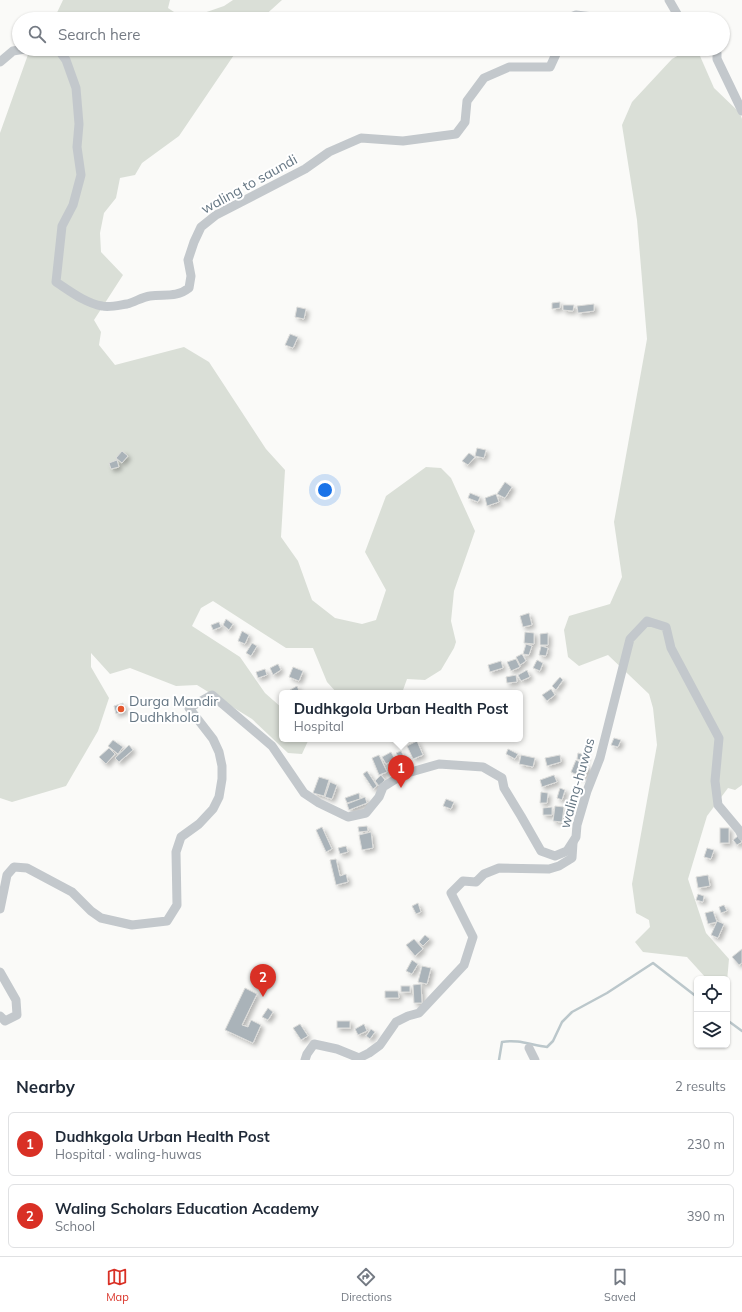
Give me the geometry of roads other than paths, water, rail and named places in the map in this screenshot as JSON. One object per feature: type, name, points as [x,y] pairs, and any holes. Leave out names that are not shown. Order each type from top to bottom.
[{"type":"street","points":[[669,0],[676,12]]},
{"type":"street","points":[[0,62],[12,52]]},
{"type":"street","name":"waling to saundi","points":[[63,56],[66,60],[76,88],[79,124],[77,147],[80,175],[72,205],[62,226],[56,282],[84,300],[103,307],[129,304],[144,297],[183,293],[189,288],[191,276],[188,260],[194,242],[201,227],[216,215],[305,169],[329,152],[361,138],[403,141],[456,134],[465,122],[467,101],[484,78],[509,67],[550,67],[555,56]]},
{"type":"street","points":[[717,56],[742,112]]},
{"type":"street","name":"waling-huwas","points":[[0,909],[7,875],[14,867],[21,867],[28,868],[72,892],[91,911],[101,918],[132,925],[167,921],[177,905],[176,852],[181,837],[199,824],[213,808],[219,797],[222,779],[222,766],[219,752],[213,739],[190,708],[212,695],[272,746],[304,793],[319,803],[348,817],[366,814],[379,797],[383,787],[404,774],[439,764],[483,767],[502,778],[504,788],[522,816],[541,851],[555,856],[567,851],[576,837],[577,825],[587,791],[600,758],[630,639],[647,620],[666,627],[671,648],[719,738],[715,781],[718,806],[739,830],[742,836]]},
{"type":"street","points":[[305,1060],[314,1044],[337,1049],[359,1058],[369,1053],[380,1045],[396,1022],[408,1016],[419,1013],[464,965],[472,937],[451,893],[463,882],[476,882],[484,874],[499,868],[549,869],[559,866],[572,858],[573,842]]},
{"type":"street","points":[[0,972],[16,1000],[17,1015],[6,1021],[0,1016]]},
{"type":"street","points":[[529,1048],[535,1060]]},
{"type":"waterway","points":[[499,1060],[502,1042],[519,1042],[547,1047],[553,1041],[562,1022],[572,1012],[607,993],[653,963],[694,995]]},
{"type":"waterway","points":[[730,1022],[742,1031]]},
{"type":"place","name":"Durga Mandir Dudhkhola","points":[[121,709]]},
{"type":"place","name":"Dudhkgola Urban Health Post","points":[[401,788]]},
{"type":"place","name":"Waling Scholars Education Academy","points":[[263,997]]}]
